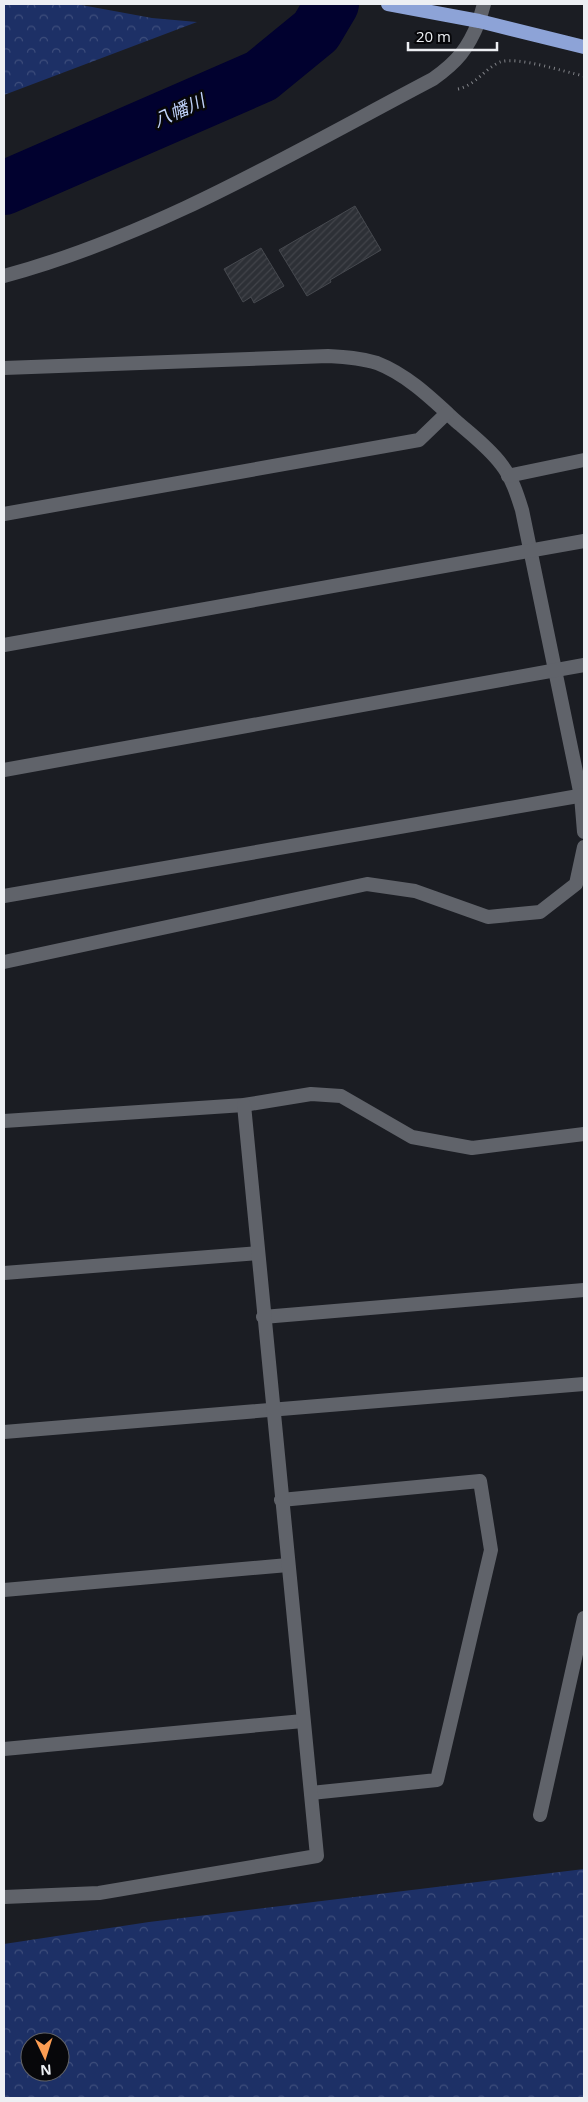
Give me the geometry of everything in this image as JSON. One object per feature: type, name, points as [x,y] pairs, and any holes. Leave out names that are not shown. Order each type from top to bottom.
[{"type":"highway","points":[[388,4],[479,21],[584,47]]},
{"type":"street","points":[[4,276],[49,264],[190,207],[433,79],[455,63],[471,42],[484,4]]},
{"type":"street","points":[[4,368],[328,356],[353,357],[377,363],[400,374],[486,447],[502,466],[514,487],[522,510],[583,796],[584,832]]},
{"type":"street","points":[[4,514],[419,440],[447,413]]},
{"type":"street","points":[[508,476],[584,460]]},
{"type":"street","points":[[4,645],[584,541]]},
{"type":"street","points":[[4,770],[584,666]]},
{"type":"street","points":[[4,896],[583,796]]},
{"type":"street","points":[[4,962],[367,884],[415,891],[488,917],[540,912],[580,887],[584,847]]},
{"type":"street","points":[[4,1121],[244,1105],[311,1094],[341,1096],[412,1137],[472,1148],[584,1134]]},
{"type":"street","points":[[4,1897],[99,1892],[317,1856],[272,1410],[244,1105]]},
{"type":"street","points":[[4,1273],[258,1253]]},
{"type":"street","points":[[263,1317],[584,1290]]},
{"type":"street","points":[[4,1432],[584,1384]]},
{"type":"street","points":[[281,1500],[480,1481],[491,1550],[437,1780],[311,1792]]},
{"type":"street","points":[[4,1590],[288,1565]]},
{"type":"street","points":[[540,1815],[584,1618]]},
{"type":"street","points":[[4,1749],[303,1721]]},
{"type":"path","points":[[454,90],[468,87],[500,62],[510,60],[584,76]]},
{"type":"green space","points":[[4,4],[76,4],[152,18],[197,22],[4,95]]},
{"type":"green space","points":[[584,1869],[584,2098],[4,2098],[4,1944],[149,1922]]},
{"type":"building","points":[[355,206],[381,250],[307,296],[279,250]]},
{"type":"building","points":[[261,248],[284,286],[254,303],[251,297],[243,302],[224,269]]},
{"type":"waterway","name":"八幡川","points":[[4,188],[261,76],[316,31],[332,4]]}]
